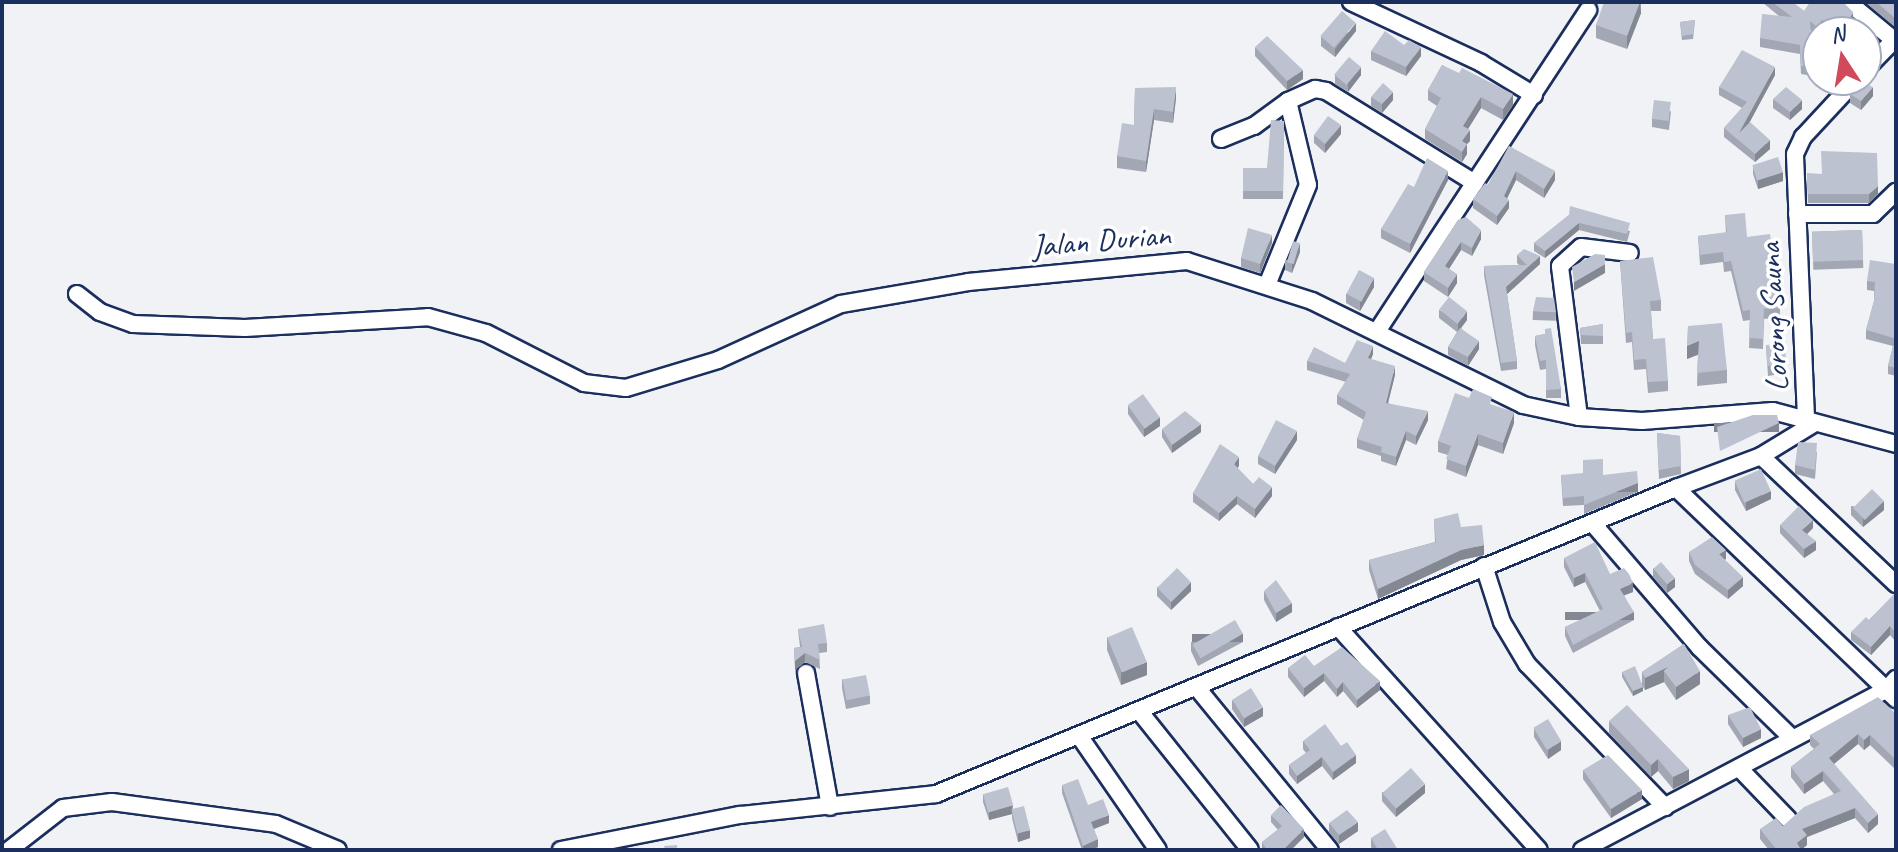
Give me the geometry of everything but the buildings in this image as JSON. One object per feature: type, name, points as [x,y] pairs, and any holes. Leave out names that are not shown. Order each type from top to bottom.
[{"type":"street","points":[[1351,2],[1481,63],[1534,95]]},
{"type":"street","points":[[1848,2],[1895,39]]},
{"type":"street","points":[[1378,330],[1588,10]]},
{"type":"street","points":[[1221,139],[1254,126],[1288,101],[1315,89],[1326,91],[1475,183]]},
{"type":"street","name":"Lorong Sauna","points":[[1810,421],[1797,214],[1797,147],[1842,96]]},
{"type":"street","points":[[1267,285],[1308,185],[1288,101]]},
{"type":"street","points":[[1797,214],[1873,214],[1896,192]]},
{"type":"street","points":[[1579,417],[1560,266],[1581,247],[1630,253]]},
{"type":"street","name":"Jalan Durian","points":[[77,294],[113,319],[133,324],[245,328],[403,316],[428,317],[486,333],[584,383],[626,388],[718,360],[841,304],[968,282],[1170,261],[1267,285],[1378,330],[1502,398],[1579,417],[1642,421],[1747,411],[1810,421],[1896,444]]},
{"type":"street","points":[[561,850],[740,815],[936,794],[1198,689],[1484,566],[1595,526],[1676,488],[1761,456],[1810,421]]},
{"type":"street","points":[[1761,456],[1896,584]]},
{"type":"street","points":[[1582,850],[1792,738],[1893,689],[1676,488]]},
{"type":"street","points":[[1595,526],[1699,647],[1792,738]]},
{"type":"street","points":[[1484,566],[1502,622],[1527,664],[1665,807]]},
{"type":"street","points":[[1338,627],[1539,850]]},
{"type":"street","points":[[806,673],[830,807]]},
{"type":"street","points":[[1198,689],[1330,850]]},
{"type":"street","points":[[1140,712],[1250,850]]},
{"type":"street","points":[[1080,737],[1158,850]]},
{"type":"street","points":[[1739,768],[1788,819]]},
{"type":"street","points":[[9,850],[63,808],[112,802],[276,824],[338,850]]}]
